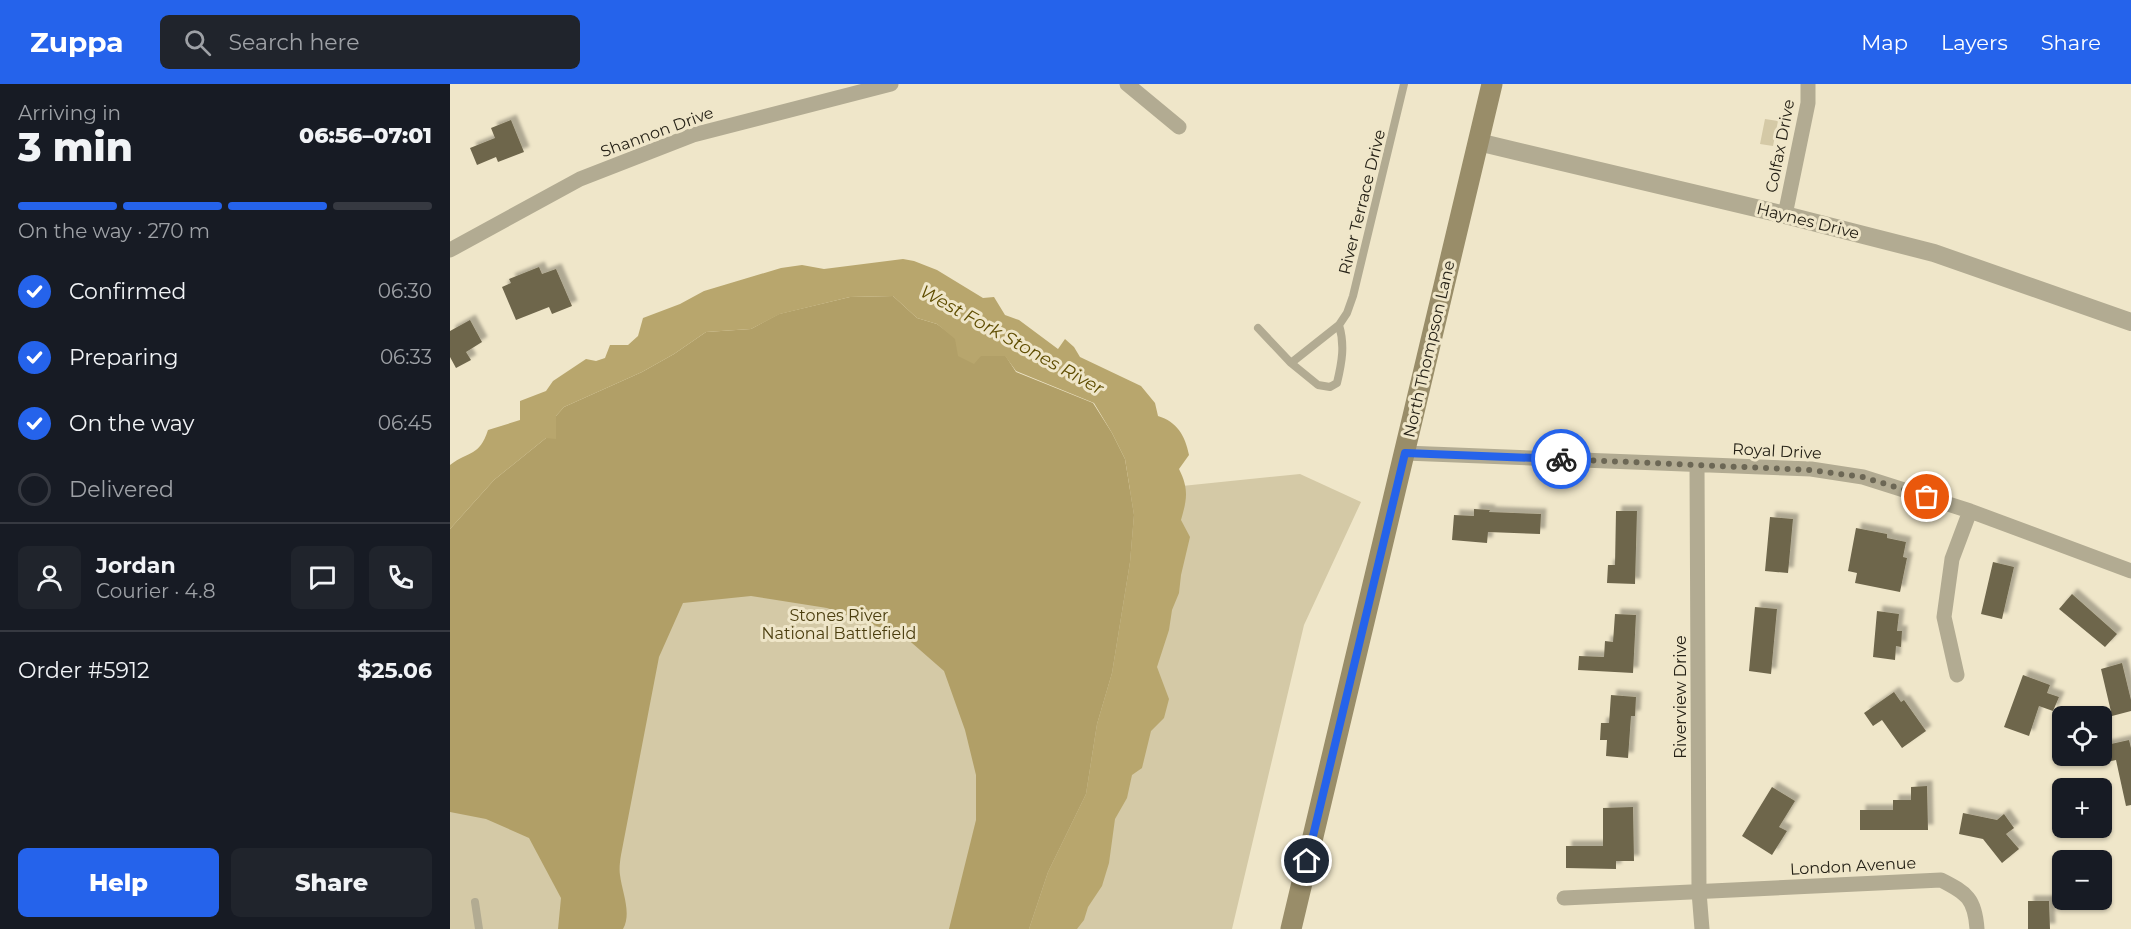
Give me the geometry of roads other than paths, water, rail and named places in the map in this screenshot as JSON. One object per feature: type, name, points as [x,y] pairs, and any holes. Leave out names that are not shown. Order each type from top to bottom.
[{"type":"main road","name":"North Thompson Lane","points":[[1291,929],[1492,84]]},
{"type":"street","name":"Shannon Drive","points":[[450,250],[580,179],[693,135],[891,84]]},
{"type":"street","points":[[1127,84],[1179,127]]},
{"type":"street","name":"Colfax Drive","points":[[1785,215],[1808,103],[1808,84]]},
{"type":"street","name":"Haynes Drive","points":[[1478,142],[1934,253],[2131,322]]},
{"type":"street","name":"Royal Drive","points":[[1405,453],[1810,470],[1863,477],[1970,511],[2131,571]]},
{"type":"street","name":"Riverview Drive","points":[[1697,465],[1702,929]]},
{"type":"street","points":[[1957,675],[1944,617],[1952,559],[1970,511]]},
{"type":"street","name":"London Avenue","points":[[1564,898],[1941,880],[1963,890],[1976,910],[1977,929]]},
{"type":"lane","name":"River Terrace Drive","points":[[1291,363],[1339,324],[1347,313],[1404,84]]},
{"type":"lane","points":[[1258,328],[1291,363],[1318,385],[1330,387],[1337,383],[1342,359],[1343,339],[1339,324]]},
{"type":"lane","points":[[475,902],[479,929]]},
{"type":"water","name":"West Fork Stones River","points":[[903,259],[937,270],[983,298],[994,297],[1005,315],[1019,320],[1058,349],[1065,339],[1080,357],[1141,386],[1155,403],[1158,416],[1179,430],[1189,455],[1179,469],[1186,494],[1181,520],[1190,537],[1179,593],[1172,610],[1169,630],[1157,667],[1169,699],[1164,718],[1151,731],[1142,768],[1132,775],[1127,798],[1115,819],[1109,863],[1102,886],[1077,929],[1029,929],[1048,872],[1086,794],[1097,724],[1112,673],[1130,562],[1134,515],[1125,459],[1094,403],[1016,371],[1005,356],[981,356],[974,364],[958,356],[955,339],[937,324],[917,318],[893,296],[850,297],[780,314],[751,329],[706,332],[642,372],[564,407],[556,416],[556,439],[546,438],[494,480],[450,529],[450,465],[477,449],[485,439],[488,430],[520,420],[520,401],[546,391],[553,381],[586,359],[596,361],[605,358],[610,345],[628,345],[638,336],[643,318],[680,304],[704,291],[781,268],[802,265],[824,269]]},
{"type":"park label","name":"Stones River National Battlefield","points":[[839,624]]}]
